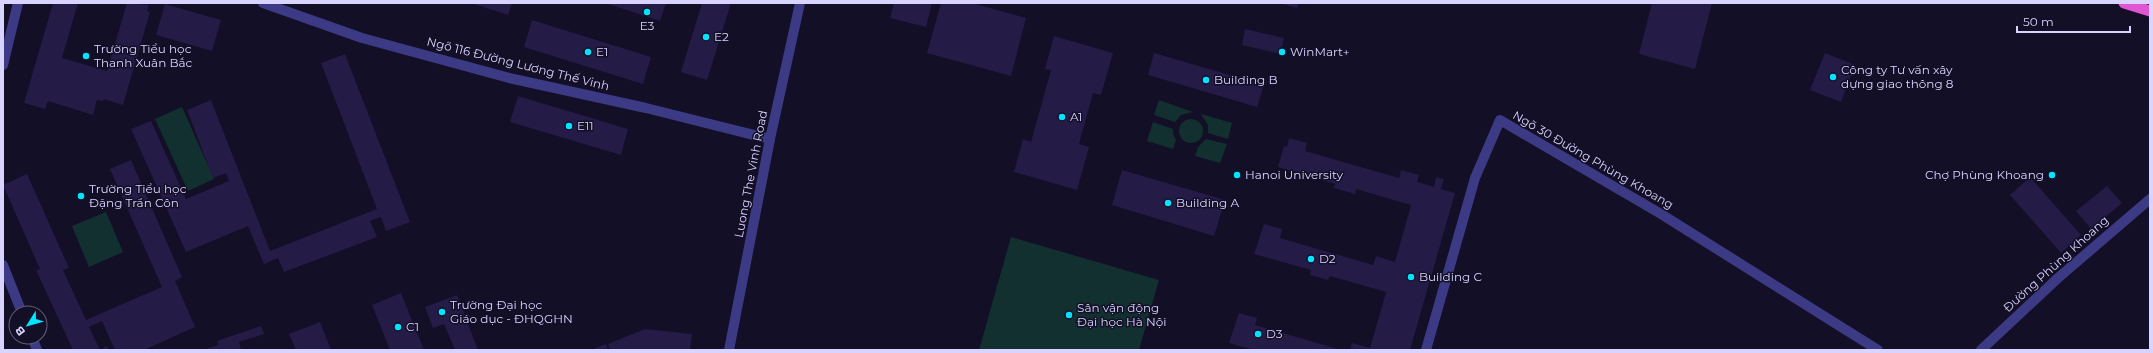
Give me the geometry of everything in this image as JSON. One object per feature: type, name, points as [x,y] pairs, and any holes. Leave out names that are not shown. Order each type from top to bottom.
[{"type":"highway","points":[[2124,3],[2150,10]]},
{"type":"street","points":[[3,65],[18,3]]},
{"type":"street","name":"Ngõ 116 Đường Lương Thế Vinh","points":[[263,3],[362,38],[509,78],[646,108],[770,140]]},
{"type":"street","name":"Luong The Vinh Road","points":[[729,350],[770,140],[800,3]]},
{"type":"street","name":"Ngõ 30 Đường Phùng Khoang","points":[[1426,350],[1475,178],[1500,120],[1680,226],[1878,350]]},
{"type":"street","name":"Đường Phùng Khoang","points":[[1981,350],[2058,278],[2150,199]]},
{"type":"street","points":[[3,265],[19,305]]},
{"type":"green space","points":[[1159,100],[1193,112],[1181,115],[1175,122],[1154,115]]},
{"type":"green space","points":[[182,107],[214,179],[188,191],[155,119]]},
{"type":"green space","points":[[1201,114],[1232,123],[1228,139],[1208,133],[1208,125]]},
{"type":"green space","points":[[1191,119],[1199,123],[1203,131],[1199,139],[1191,143],[1183,139],[1179,131],[1183,123]]},
{"type":"green space","points":[[1153,122],[1173,129],[1173,134],[1176,140],[1173,149],[1147,141]]},
{"type":"green space","points":[[1206,139],[1227,144],[1220,163],[1195,156],[1198,147]]},
{"type":"green space","points":[[106,212],[123,252],[89,267],[72,226]]},
{"type":"green space","name":"Sân vận động Đại học Hà Nội","points":[[1011,237],[1159,280],[1139,350],[979,350]]},
{"type":"building","points":[[53,3],[78,3],[62,58],[107,71],[127,3],[149,5],[147,11],[150,12],[123,105],[104,99],[103,101],[97,100],[93,115],[48,101],[45,109],[24,103]]},
{"type":"building","points":[[471,3],[512,3],[508,15]]},
{"type":"building","name":"E3","points":[[605,3],[666,3],[660,21]]},
{"type":"building","name":"E2","points":[[702,3],[731,3],[707,80],[681,72]]},
{"type":"building","points":[[894,3],[932,3],[926,27],[890,18]]},
{"type":"building","points":[[941,3],[972,3],[1026,18],[1011,76],[927,53]]},
{"type":"building","points":[[1279,3],[1298,3],[1297,8]]},
{"type":"building","points":[[1652,3],[1712,3],[1695,69],[1639,54]]},
{"type":"building","points":[[165,4],[221,20],[212,51],[156,35]]},
{"type":"building","name":"E1","points":[[532,20],[651,57],[643,84],[524,47]]},
{"type":"building","points":[[1245,29],[1284,38],[1281,54],[1242,45]]},
{"type":"building","name":"A1","points":[[1054,36],[1113,53],[1101,95],[1093,93],[1079,144],[1089,147],[1077,190],[1014,172],[1023,139],[1031,142],[1051,70],[1045,69]]},
{"type":"building","name":"Building B","points":[[1154,53],[1264,85],[1257,107],[1148,75]]},
{"type":"building","name":"Công ty Tư vấn xây dựng giao thông 8","points":[[1825,53],[1855,65],[1841,102],[1810,90]]},
{"type":"building","points":[[345,54],[410,222],[386,231],[381,217],[370,221],[377,237],[284,272],[278,258],[264,264],[248,226],[186,252],[131,129],[151,121],[186,199],[229,181],[226,173],[213,178],[187,110],[211,100],[270,251],[377,209],[321,63]]},
{"type":"building","name":"E11","points":[[518,96],[628,129],[621,155],[510,122]]},
{"type":"building","points":[[1289,138],[1307,143],[1305,151],[1399,178],[1401,170],[1419,175],[1417,182],[1434,187],[1436,177],[1444,179],[1441,189],[1455,193],[1410,350],[1350,350],[1352,343],[1370,348],[1386,292],[1330,276],[1328,280],[1310,275],[1311,270],[1254,254],[1264,224],[1282,229],[1280,238],[1373,265],[1376,256],[1395,262],[1411,205],[1356,189],[1355,194],[1334,188],[1335,184],[1278,167],[1284,146],[1287,147]]},
{"type":"building","points":[[131,160],[182,277],[175,281],[195,327],[144,350],[115,350],[102,321],[89,327],[100,350],[73,350],[36,270],[40,269],[3,185],[27,174],[69,268],[63,270],[86,320],[162,287],[110,169]]},
{"type":"building","name":"Building A","points":[[1122,170],[1225,200],[1214,236],[1112,205]]},
{"type":"building","points":[[2030,177],[2081,235],[2061,253],[2010,195]]},
{"type":"building","points":[[2107,186],[2122,203],[2091,229],[2076,211]]},
{"type":"building","name":"C1","points":[[401,293],[424,350],[390,350],[372,305]]},
{"type":"building","points":[[457,295],[478,350],[455,350],[444,324],[433,328],[425,307]]},
{"type":"building","name":"D3","points":[[1239,313],[1257,318],[1255,325],[1341,350],[1254,350],[1229,343]]},
{"type":"building","points":[[320,322],[331,350],[296,350],[289,334]]},
{"type":"building","points":[[261,326],[264,334],[239,342],[241,350],[203,350],[218,345],[217,341]]},
{"type":"building","points":[[645,329],[692,334],[690,350],[610,350],[608,344]]},
{"type":"building","points":[[606,344],[608,350],[591,350]]},
{"type":"building","points":[[107,346],[108,350],[100,350]]},
{"type":"place","name":"E3","points":[[647,12]]},
{"type":"place","name":"E2","points":[[706,37]]},
{"type":"place","name":"E1","points":[[588,52]]},
{"type":"place","name":"WinMart+","points":[[1282,52]]},
{"type":"place","name":"Trường Tiểu học Thanh Xuân Bắc","points":[[86,56]]},
{"type":"place","name":"Công ty Tư vấn xây dựng giao thông 8","points":[[1833,77]]},
{"type":"place","name":"Building B","points":[[1206,80]]},
{"type":"place","name":"A1","points":[[1062,117]]},
{"type":"place","name":"E11","points":[[569,126]]},
{"type":"place","name":"Hanoi University","points":[[1237,175]]},
{"type":"place","name":"Chợ Phùng Khoang","points":[[2052,175]]},
{"type":"place","name":"Trường Tiểu học Đặng Trần Côn","points":[[81,196]]},
{"type":"place","name":"Building A","points":[[1168,203]]},
{"type":"place","name":"D2","points":[[1311,259]]},
{"type":"place","name":"Building C","points":[[1411,277]]},
{"type":"place","name":"Trường Đại học Giáo dục - ĐHQGHN","points":[[442,312]]},
{"type":"place","name":"Sân vận động Đại học Hà Nội","points":[[1069,315]]},
{"type":"place","name":"C1","points":[[398,327]]},
{"type":"place","name":"D3","points":[[1258,334]]}]
